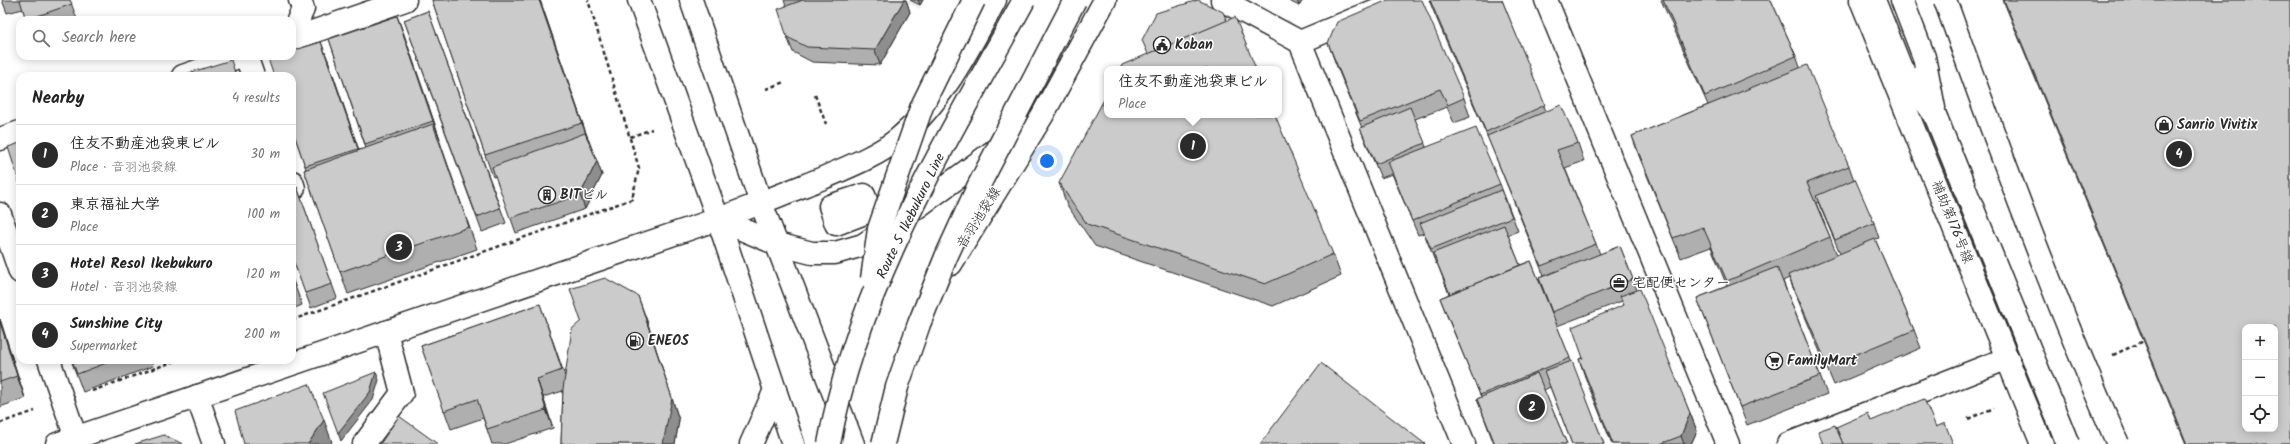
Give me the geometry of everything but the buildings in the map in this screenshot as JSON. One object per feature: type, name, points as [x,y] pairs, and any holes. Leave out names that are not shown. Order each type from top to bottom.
[{"type":"main road","points":[[296,24],[302,9],[300,0]]},
{"type":"main road","points":[[296,38],[404,0]]},
{"type":"main road","points":[[639,0],[718,218],[793,444]]},
{"type":"main road","points":[[691,0],[762,203],[853,444]]},
{"type":"main road","points":[[868,308],[879,230],[884,215],[922,106],[974,0]]},
{"type":"main road","points":[[296,362],[762,203],[845,168],[898,140],[925,113],[943,89],[972,44],[995,0]]},
{"type":"main road","name":"Route 5 Ikebukuro Line","points":[[829,444],[847,369],[868,308],[899,234],[933,166],[1024,0]]},
{"type":"main road","points":[[883,444],[899,380],[919,324],[946,257],[978,187],[1075,0]]},
{"type":"main road","name":"音羽池袋線","points":[[875,444],[878,423],[908,333],[1042,116],[1105,0]]},
{"type":"main road","points":[[1222,0],[1300,42],[1464,444]]},
{"type":"main road","points":[[1300,42],[1400,0]]},
{"type":"main road","points":[[1546,0],[1728,444]]},
{"type":"main road","name":"補助第176号線","points":[[1861,0],[2042,444]]},
{"type":"main road","points":[[1874,0],[1901,68],[1935,115]]},
{"type":"main road","points":[[1902,0],[1924,57],[1935,115],[2068,444]]},
{"type":"main road","points":[[1945,0],[1998,149],[2094,389],[2118,444]]},
{"type":"main road","points":[[195,72],[229,60]]},
{"type":"main road","points":[[248,60],[252,72]]},
{"type":"main road","points":[[718,218],[777,244],[812,253],[835,253],[863,244],[893,225],[1042,116]]},
{"type":"main road","points":[[0,139],[16,133]]},
{"type":"main road","points":[[0,214],[16,260]]},
{"type":"main road","points":[[364,444],[402,393],[386,332]]},
{"type":"main road","points":[[1788,444],[2008,358]]},
{"type":"main road","points":[[50,364],[67,441],[291,364]]},
{"type":"main road","points":[[2094,389],[2110,444]]},
{"type":"main road","points":[[751,444],[775,390]]},
{"type":"main road","points":[[196,396],[214,444]]},
{"type":"path","points":[[296,319],[632,198],[639,168],[588,0]]},
{"type":"path","points":[[766,89],[784,82]]},
{"type":"path","points":[[815,95],[826,124]]},
{"type":"path","points":[[630,137],[656,128]]},
{"type":"path","points":[[2111,356],[2144,341]]},
{"type":"shaded area","points":[[900,0],[924,0],[920,9]]},
{"type":"place","name":"Koban","points":[[1162,45]]},
{"type":"place","name":"Sanrio Vivitix","points":[[2164,125]]},
{"type":"place","name":"住友不動産池袋東ビル","points":[[1193,146]]},
{"type":"place","name":"Sunshine City","points":[[2179,154]]},
{"type":"place","name":"BITビル","points":[[547,195]]},
{"type":"place","name":"Hotel Resol Ikebukuro","points":[[399,247]]},
{"type":"place","name":"宅配便センター","points":[[1619,283]]},
{"type":"place","name":"ENEOS","points":[[635,341]]},
{"type":"place","name":"FamilyMart","points":[[1774,361]]},
{"type":"place","name":"東京福祉大学","points":[[1532,407]]}]
